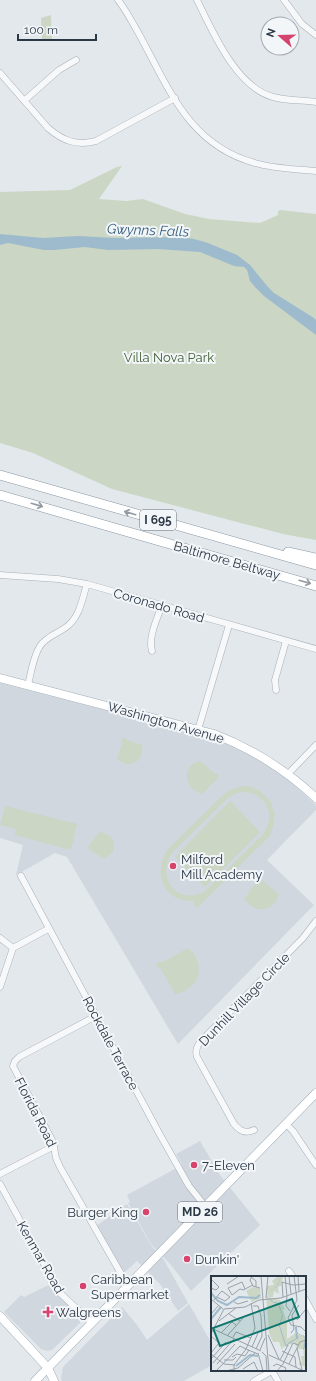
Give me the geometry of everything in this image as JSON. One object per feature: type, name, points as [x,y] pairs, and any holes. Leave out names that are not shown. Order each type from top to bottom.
[{"type":"highway","name":"Baltimore Beltway","points":[[0,475],[316,566]]},
{"type":"highway","name":"Baltimore Beltway","points":[[0,495],[316,586]]},
{"type":"highway","points":[[181,527],[316,558]]},
{"type":"main road","name":"Washington Avenue","points":[[0,678],[198,730],[228,740],[266,758],[288,774],[316,798]]},
{"type":"main road","name":"MD 26","points":[[35,1381],[316,1093]]},
{"type":"main road","points":[[0,1316],[48,1368],[54,1381]]},
{"type":"street","points":[[118,0],[130,17],[174,98],[184,114],[202,135],[229,153],[257,164],[272,167],[316,171]]},
{"type":"street","points":[[197,0],[209,25],[237,70],[255,88],[273,97],[316,102]]},
{"type":"street","points":[[284,0],[302,24],[316,35]]},
{"type":"street","points":[[25,100],[59,70],[76,60]]},
{"type":"street","points":[[0,73],[48,128],[57,136],[72,142],[87,143],[104,137],[174,98]]},
{"type":"street","name":"Coronado Road","points":[[0,575],[58,579],[87,584],[316,649]]},
{"type":"street","points":[[28,685],[40,646],[48,638],[68,626],[76,617],[87,584]]},
{"type":"street","points":[[152,651],[151,638],[162,605]]},
{"type":"street","points":[[198,730],[229,624]]},
{"type":"street","points":[[276,690],[275,680],[286,641]]},
{"type":"street","points":[[288,774],[316,746]]},
{"type":"street","name":"Rockdale Terrace","points":[[21,876],[189,1186],[205,1206]]},
{"type":"street","name":"Dunhill Village Circle","points":[[254,1130],[242,1132],[234,1124],[197,1057],[196,1047],[206,1035],[303,938],[316,921]]},
{"type":"street","points":[[0,987],[12,948],[48,928]]},
{"type":"street","points":[[0,938],[12,948]]},
{"type":"street","name":"Florida Road","points":[[96,1016],[19,1057],[14,1064],[14,1068],[52,1139],[56,1158],[60,1167],[128,1286]]},
{"type":"street","points":[[286,1124],[293,1131],[316,1165]]},
{"type":"street","points":[[0,1174],[54,1146]]},
{"type":"street","name":"Kenmar Road","points":[[0,1184],[60,1293],[92,1323]]},
{"type":"street","points":[[306,1301],[316,1319]]},
{"type":"street","points":[[254,1381],[272,1371],[278,1381]]},
{"type":"shaded area","name":"Milford Mill Academy","points":[[0,683],[198,734],[226,744],[252,756],[285,777],[316,805],[316,810],[267,860],[314,905],[178,1044],[67,857],[55,853],[16,875],[23,845],[0,838]]},
{"type":"shaded area","points":[[200,1141],[220,1175],[260,1225],[191,1291],[171,1265],[151,1244],[128,1203],[130,1202],[127,1195],[182,1165],[176,1154]]},
{"type":"shaded area","points":[[127,1204],[151,1245],[164,1260],[188,1303],[178,1311],[160,1284],[137,1261],[124,1273],[96,1226]]},
{"type":"shaded area","points":[[51,1284],[80,1317],[80,1323],[52,1350],[47,1351],[41,1349],[4,1312],[21,1295],[24,1297]]},
{"type":"shaded area","points":[[189,1304],[211,1342],[211,1366],[184,1381],[62,1381],[61,1379],[63,1367],[122,1307],[147,1340]]},
{"type":"green space","points":[[51,15],[52,40],[42,39],[41,18]]},
{"type":"green space","name":"Villa Nova Park","points":[[122,166],[99,199],[126,201],[143,199],[185,214],[209,219],[260,223],[278,215],[278,211],[281,210],[316,214],[316,540],[283,534],[112,489],[33,453],[0,443],[0,192],[70,190]]},
{"type":"green space","points":[[123,738],[142,745],[141,757],[136,762],[125,764],[117,759],[122,743],[121,739]]},
{"type":"green space","points":[[200,761],[214,773],[218,774],[219,777],[202,794],[191,787],[187,778],[189,768]]},
{"type":"green space","points":[[248,786],[259,790],[271,802],[275,814],[272,831],[269,837],[197,908],[193,904],[195,901],[176,897],[164,886],[161,878],[163,859],[167,850],[224,794],[232,789]],"holes":[[[242,792],[250,793],[263,800],[269,812],[267,827],[263,834],[205,891],[195,895],[178,893],[172,887],[166,872],[167,862],[172,853],[228,798]]]},
{"type":"green space","points":[[230,801],[260,832],[205,887],[175,857]]},
{"type":"green space","points":[[5,806],[77,824],[71,850],[15,835],[16,829],[0,825]]},
{"type":"green space","points":[[100,831],[111,837],[114,843],[113,852],[104,859],[87,848]]},
{"type":"green space","points":[[259,878],[279,894],[273,905],[268,908],[258,909],[248,904],[244,899],[256,883],[256,879]]},
{"type":"green space","points":[[188,948],[198,961],[198,976],[195,982],[184,992],[175,994],[161,969],[157,967],[156,964],[158,962],[163,962]]},
{"type":"water","name":"Gwynns Falls","points":[[0,234],[43,238],[78,236],[115,238],[179,237],[208,243],[237,255],[250,265],[274,293],[314,318],[316,320],[316,335],[264,296],[250,281],[247,270],[244,267],[234,266],[200,252],[158,249],[108,250],[85,247],[44,250],[8,243],[0,245]]},
{"type":"place","name":"Milford Mill Academy","points":[[173,866]]},
{"type":"place","name":"7-Eleven","points":[[194,1165]]},
{"type":"place","name":"Burger King","points":[[146,1212]]},
{"type":"place","name":"Dunkin'","points":[[187,1259]]},
{"type":"place","name":"Caribbean Supermarket","points":[[83,1286]]},
{"type":"place","name":"Walgreens","points":[[48,1312]]}]
